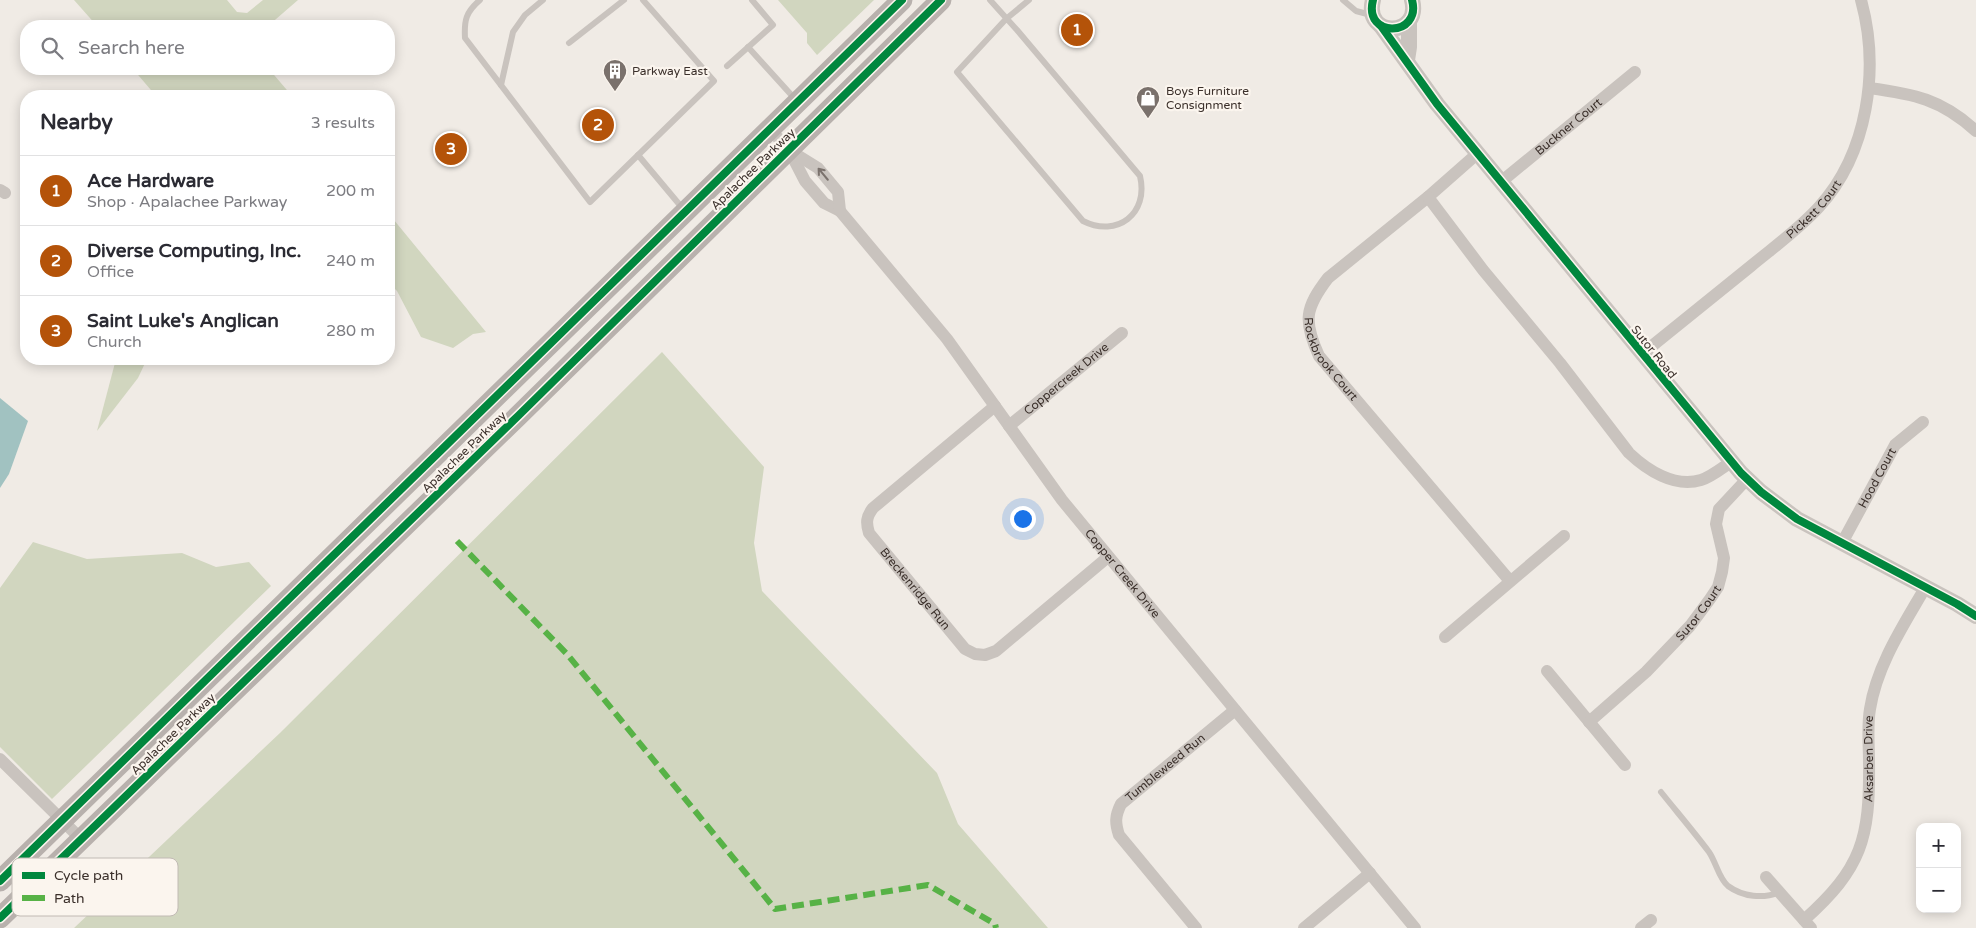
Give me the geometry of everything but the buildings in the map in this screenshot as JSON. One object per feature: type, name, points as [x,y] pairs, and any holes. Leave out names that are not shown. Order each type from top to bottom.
[{"type":"main road","name":"Apalachee Parkway","points":[[23,858],[902,0]]},
{"type":"main road","name":"Apalachee Parkway","points":[[62,858],[435,496],[940,1]]},
{"type":"main road","points":[[416,476],[435,496]]},
{"type":"main road","name":"Apalachee Parkway","points":[[0,881],[12,869]]},
{"type":"main road","name":"Apalachee Parkway","points":[[0,918],[12,906]]},
{"type":"street","points":[[1375,14],[1394,29],[1401,27],[1408,21],[1413,12],[1412,0]]},
{"type":"street","name":"Pickett Court","points":[[1642,354],[1795,230],[1820,206],[1835,186],[1859,136],[1869,88],[1869,43],[1866,16],[1861,0]]},
{"type":"street","name":"Sutor Road","points":[[1375,14],[1436,104],[1502,181],[1642,354],[1748,480],[1796,519],[1957,604],[1976,616]]},
{"type":"street","points":[[1407,60],[1409,47],[1408,21]]},
{"type":"street","name":"Buckner Court","points":[[1502,181],[1635,72]]},
{"type":"street","points":[[1869,88],[1917,96],[1956,115],[1976,131]]},
{"type":"street","name":"Copper Creek Drive","points":[[770,129],[788,150],[805,181],[824,203],[840,211],[948,340],[1062,500],[1415,928]]},
{"type":"street","name":"Copper Creek Drive","points":[[788,150],[818,168],[838,192],[840,211]]},
{"type":"street","name":"Rockbrook Court","points":[[1478,153],[1428,197],[1328,278],[1316,294],[1309,309],[1308,326],[1319,356],[1510,581]]},
{"type":"street","points":[[1428,197],[1483,270],[1560,363],[1630,453],[1642,465],[1664,477],[1684,482],[1700,480],[1731,462]]},
{"type":"street","name":"Coppercreek Drive","points":[[1009,426],[1122,333]]},
{"type":"street","name":"Breckenridge Run","points":[[995,406],[873,508],[868,515],[866,524],[869,533],[965,649],[975,654],[985,655],[996,652],[1108,557]]},
{"type":"street","name":"Hood Court","points":[[1842,543],[1895,445],[1923,422]]},
{"type":"street","name":"Sutor Court","points":[[1589,722],[1646,672],[1690,626],[1718,587],[1724,558],[1716,524],[1719,509],[1748,480]]},
{"type":"street","points":[[1444,637],[1564,536]]},
{"type":"street","name":"Aksarben Drive","points":[[1807,924],[1842,882],[1858,855],[1866,831],[1869,808],[1868,736],[1870,710],[1875,686],[1882,666],[1925,588]]},
{"type":"street","points":[[1547,670],[1625,765]]},
{"type":"street","name":"Tumbleweed Run","points":[[1196,928],[1119,835],[1116,813],[1121,804],[1235,710]]},
{"type":"street","points":[[0,758],[81,839]]},
{"type":"street","points":[[1304,928],[1370,873]]},
{"type":"street","points":[[1766,877],[1807,924]]},
{"type":"lane","points":[[480,0],[472,6],[464,21],[465,38],[590,202],[714,82],[643,0]]},
{"type":"lane","points":[[501,85],[513,32],[525,14],[543,0]]},
{"type":"lane","points":[[570,43],[624,0]]},
{"type":"lane","points":[[727,66],[773,25],[752,0]]},
{"type":"lane","points":[[990,0],[1006,19],[1140,176],[1142,191],[1139,204],[1125,222],[1102,227],[1083,221],[957,72],[1006,19],[1028,0]]},
{"type":"lane","name":"Sutor Road","points":[[1344,0],[1356,11],[1375,14]]},
{"type":"lane","points":[[748,47],[798,102]]},
{"type":"lane","points":[[638,155],[686,212]]},
{"type":"lane","points":[[1660,792],[1710,854],[1726,885],[1742,894],[1757,896],[1770,896],[1780,892]]},
{"type":"green space","points":[[74,0],[227,0],[237,12],[247,13],[263,0],[298,0],[275,20],[92,20]]},
{"type":"green space","points":[[778,0],[874,0],[817,55],[807,43],[807,33]]},
{"type":"green space","points":[[138,75],[274,75],[287,90],[151,90]]},
{"type":"green space","points":[[395,221],[486,332],[473,334],[453,348],[421,337],[395,289]]},
{"type":"green space","points":[[662,352],[764,467],[754,543],[762,591],[937,773],[958,824],[1048,928],[74,928],[87,916],[178,916],[178,858],[148,858],[281,732]]},
{"type":"green space","points":[[114,365],[144,365],[138,378],[97,431]]},
{"type":"green space","points":[[33,542],[87,559],[182,553],[216,567],[249,562],[271,586],[52,799],[0,747],[0,588]]},
{"type":"water","points":[[0,398],[28,421],[9,474],[0,488]]},
{"type":"marked path","points":[[457,541],[567,654],[775,909],[928,885],[995,924],[996,928]]},
{"type":"cycle path","points":[[24,858],[902,0]]},
{"type":"cycle path","points":[[62,858],[518,416],[941,0]]},
{"type":"cycle path","points":[[1373,0],[1372,13],[1376,22],[1384,27],[1392,28],[1401,27],[1409,21],[1413,12],[1412,0]]},
{"type":"cycle path","points":[[1381,26],[1437,104],[1741,473],[1761,492],[1797,519],[1976,616]]},
{"type":"cycle path","points":[[0,881],[12,869]]},
{"type":"cycle path","points":[[0,918],[12,906]]},
{"type":"place","name":"Ace Hardware","points":[[1077,30]]},
{"type":"place","name":"Parkway East","points":[[615,92]]},
{"type":"place","name":"Boys Furniture Consignment","points":[[1148,119]]},
{"type":"place","name":"Diverse Computing, Inc.","points":[[598,125]]},
{"type":"place","name":"Saint Luke's Anglican","points":[[451,149]]}]
